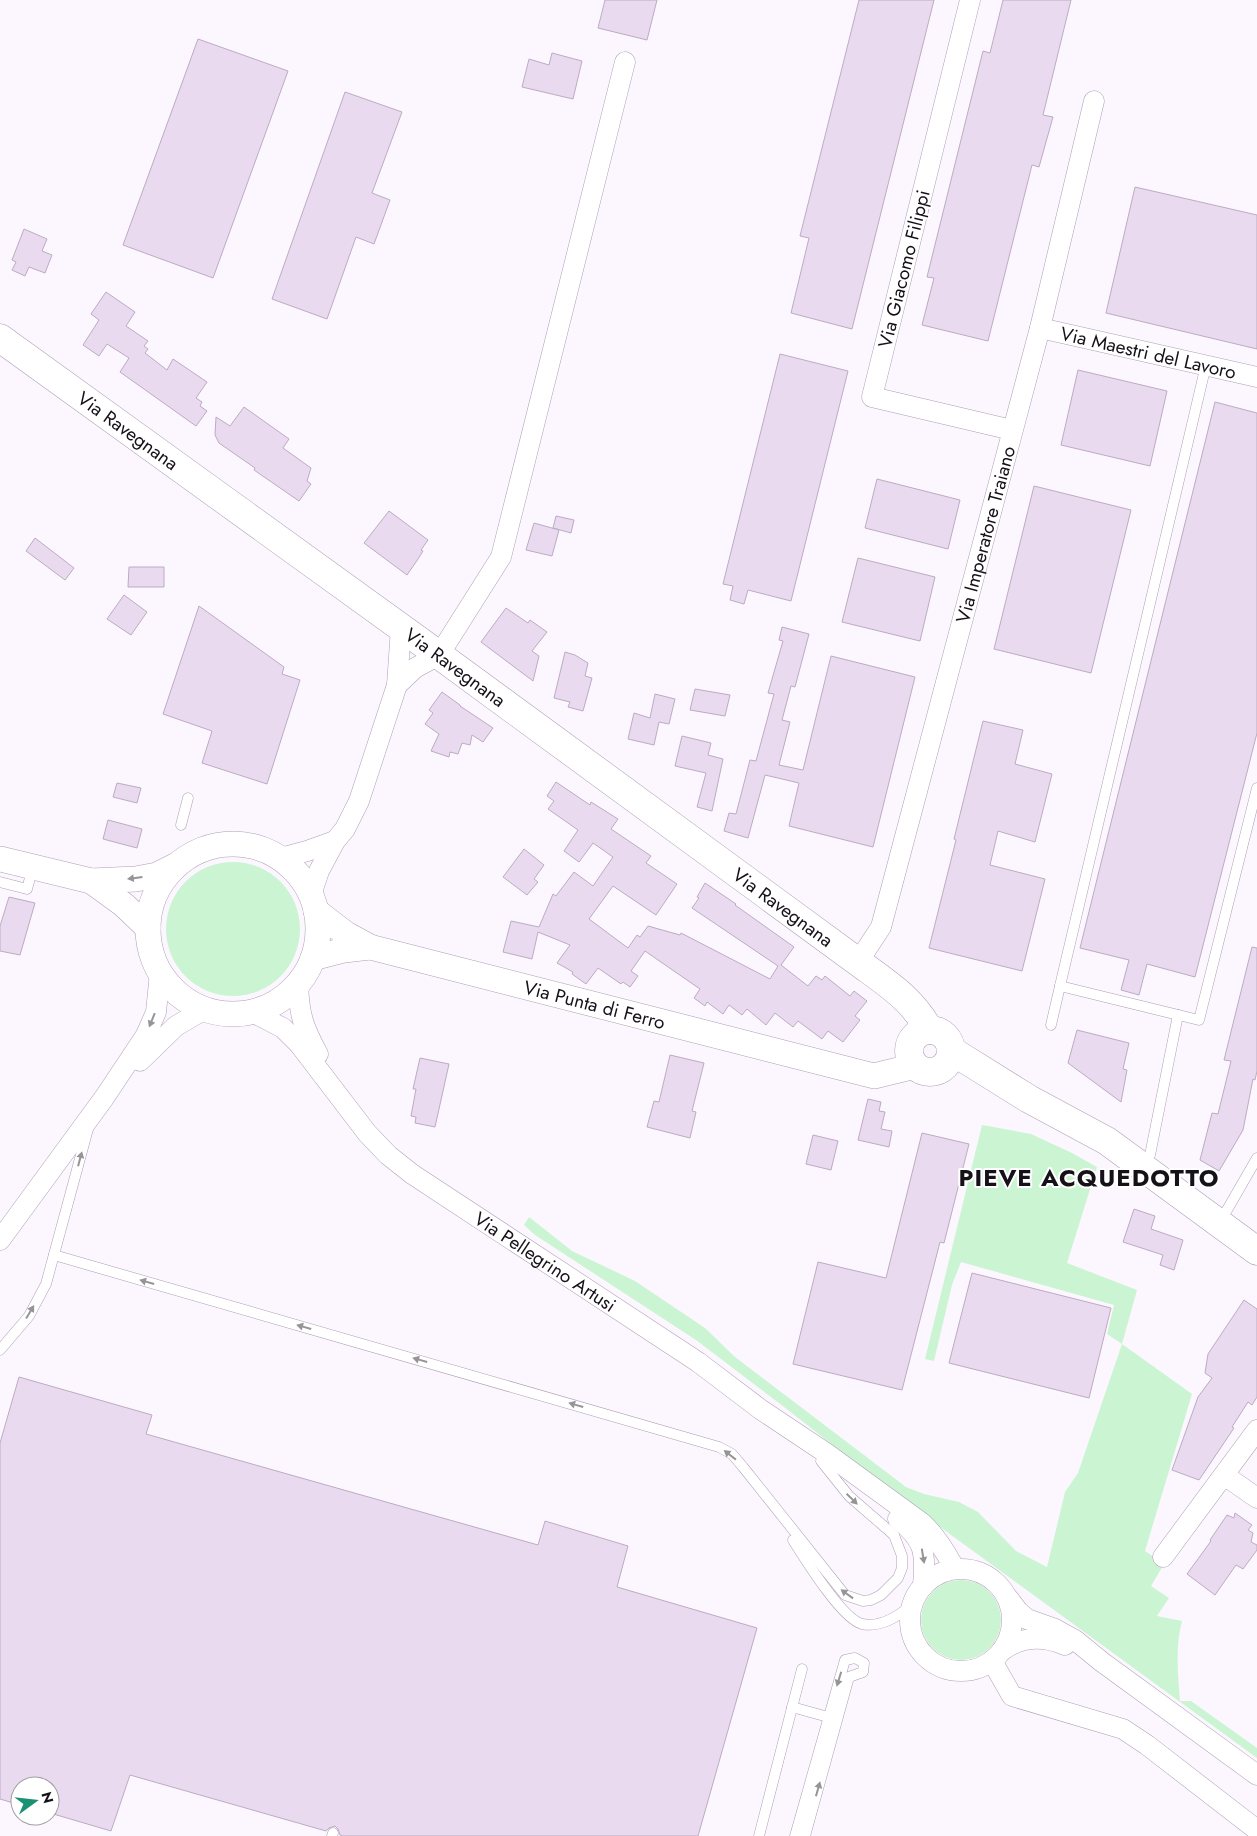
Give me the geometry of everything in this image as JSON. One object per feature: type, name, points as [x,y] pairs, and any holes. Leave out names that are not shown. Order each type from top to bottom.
[{"type":"main road","name":"Via Ravegnana","points":[[0,338],[402,628],[910,1001],[924,1019],[918,1046]]},
{"type":"main road","points":[[942,1033],[951,1044],[949,1058],[941,1070],[927,1072],[918,1046],[942,1033]]},
{"type":"main road","points":[[949,1058],[1107,1141],[1257,1251]]},
{"type":"street","name":"Via Giacomo Filippi","points":[[970,0],[872,397],[1012,430]]},
{"type":"street","points":[[397,685],[415,668],[439,655],[500,557],[626,62]]},
{"type":"street","name":"Via Imperatore Traiano","points":[[858,962],[881,927],[1040,328],[1094,101]]},
{"type":"street","name":"Via Maestri del Lavoro","points":[[1040,328],[1257,377]]},
{"type":"street","points":[[313,903],[319,871],[335,841],[345,830],[359,801],[397,685],[402,628]]},
{"type":"street","points":[[280,858],[335,841]]},
{"type":"street","points":[[0,859],[91,881],[136,879],[157,874],[194,853],[213,846],[228,844],[255,846],[280,858],[291,867],[302,879],[313,903],[318,936],[313,958],[298,983],[287,995],[275,1003],[252,1012],[219,1013],[205,1009],[179,994],[169,985],[160,972],[150,949],[148,928],[151,907],[158,888],[177,864]]},
{"type":"street","points":[[91,881],[124,905],[148,928]]},
{"type":"street","points":[[313,903],[346,934],[370,948]]},
{"type":"street","name":"Via Punta di Ferro","points":[[313,958],[344,950],[370,948],[874,1076],[918,1046]]},
{"type":"street","points":[[0,1240],[98,1106],[146,1035],[156,1012],[160,972]]},
{"type":"street","points":[[298,983],[299,1004],[305,1031],[344,1101]]},
{"type":"street","points":[[98,1106],[162,1038],[176,1026],[205,1009]]},
{"type":"street","points":[[252,1012],[268,1019],[289,1033],[344,1101]]},
{"type":"street","name":"Via Pellegrino Artusi","points":[[344,1101],[367,1133],[388,1155],[412,1174],[698,1362],[760,1408]]},
{"type":"street","points":[[760,1408],[821,1461],[911,1529],[918,1537],[924,1554],[922,1586]]},
{"type":"street","points":[[760,1408],[922,1522],[944,1549],[955,1569]]},
{"type":"street","points":[[1163,1557],[1257,1430]]},
{"type":"street","points":[[1224,1475],[1257,1498]]},
{"type":"street","points":[[998,1655],[1010,1637],[1012,1624],[1011,1610],[1000,1586],[979,1572],[967,1569],[943,1572],[922,1586],[912,1605],[911,1635],[918,1649],[929,1661],[938,1667],[958,1672],[979,1669],[998,1655],[1012,1643],[1040,1638],[1057,1641],[1102,1662]]},
{"type":"street","points":[[1006,1597],[1027,1619],[1055,1629],[1075,1640],[1102,1662],[1257,1775]]},
{"type":"street","points":[[998,1655],[1012,1696],[1123,1729],[1147,1745],[1257,1830]]},
{"type":"lane","points":[[1051,1025],[1206,365]]},
{"type":"lane","points":[[1060,986],[1199,1020],[1257,788]]},
{"type":"lane","points":[[181,825],[188,798]]},
{"type":"lane","points":[[0,882],[27,889],[33,867]]},
{"type":"lane","points":[[1143,1168],[1150,1155],[1178,1015]]},
{"type":"lane","points":[[0,1350],[29,1316],[46,1284],[98,1106]]},
{"type":"lane","points":[[1218,1223],[1257,1158]]},
{"type":"lane","points":[[54,1255],[720,1447],[732,1454],[845,1594],[864,1601],[871,1600],[881,1595],[898,1578],[902,1568],[902,1556],[894,1535],[848,1496],[821,1461]]},
{"type":"lane","points":[[762,1491],[816,1576],[850,1618],[862,1624],[872,1624],[895,1618],[912,1605]]},
{"type":"lane","points":[[795,1836],[845,1660],[855,1658],[864,1663],[863,1672],[849,1676],[805,1836]]},
{"type":"lane","points":[[759,1836],[802,1669]]},
{"type":"lane","points":[[792,1707],[828,1717]]},
{"type":"green space","points":[[233,862],[259,867],[270,873],[280,882],[289,892],[295,903],[300,929],[295,955],[289,966],[280,976],[270,985],[259,991],[233,996],[207,991],[196,985],[186,976],[177,966],[171,955],[166,929],[171,903],[177,892],[186,882],[196,873],[207,867]]},
{"type":"green space","points":[[982,1125],[1031,1134],[1097,1167],[1067,1263],[1137,1290],[1122,1344],[1107,1334],[1114,1305],[961,1262],[952,1285],[934,1361],[925,1359]]},
{"type":"green space","points":[[529,1217],[572,1251],[635,1281],[705,1328],[735,1357],[906,1487],[924,1494],[959,1502],[978,1512],[1016,1551],[1047,1567],[1065,1492],[1078,1473],[1122,1344],[1192,1394],[1145,1551],[1164,1564],[1151,1586],[1169,1598],[1157,1616],[1182,1621],[1178,1651],[1180,1701],[1191,1701],[1257,1748],[1257,1758],[899,1497],[696,1340],[535,1235],[524,1225]]},
{"type":"green space","points":[[961,1580],[976,1583],[989,1592],[998,1605],[1001,1620],[998,1635],[989,1648],[976,1657],[961,1660],[946,1657],[933,1648],[924,1635],[921,1620],[924,1605],[933,1592],[946,1583]]},
{"type":"building","points":[[605,0],[657,0],[647,40],[598,28]]},
{"type":"building","points":[[859,0],[934,0],[852,329],[791,313],[809,238],[800,236]]},
{"type":"building","points":[[1003,0],[1071,0],[1043,115],[1053,117],[1039,167],[1032,165],[988,341],[922,325],[934,278],[927,277],[983,51],[990,53]]},
{"type":"building","points":[[198,39],[288,71],[213,278],[123,245]]},
{"type":"building","points":[[552,53],[582,61],[573,99],[522,87],[529,59],[549,65]]},
{"type":"building","points":[[345,92],[402,112],[372,193],[390,200],[374,244],[356,237],[327,319],[272,299]]},
{"type":"building","points":[[1135,187],[1257,215],[1257,349],[1106,313]]},
{"type":"building","points":[[24,229],[47,239],[42,251],[52,255],[45,273],[29,267],[25,276],[12,270],[16,262],[12,260]]},
{"type":"building","points":[[106,292],[135,312],[126,326],[148,341],[144,346],[148,349],[145,353],[167,370],[173,359],[207,382],[196,398],[202,402],[200,406],[207,411],[196,426],[120,372],[129,358],[107,344],[99,356],[83,345],[99,320],[91,314]]},
{"type":"building","points":[[780,354],[848,371],[791,601],[748,590],[744,604],[730,600],[733,586],[723,584]]},
{"type":"building","points":[[1078,370],[1167,391],[1150,466],[1061,445]]},
{"type":"building","points":[[1215,402],[1257,413],[1257,733],[1195,977],[1147,964],[1139,995],[1121,990],[1129,960],[1080,948]]},
{"type":"building","points":[[244,407],[289,439],[283,448],[311,468],[307,481],[311,484],[299,501],[219,443],[215,435],[216,417],[230,426]]},
{"type":"building","points":[[877,479],[960,500],[948,549],[865,528]]},
{"type":"building","points":[[1034,486],[1131,510],[1091,673],[994,649]]},
{"type":"building","points":[[389,511],[428,540],[407,575],[364,543]]},
{"type":"building","points":[[556,516],[574,520],[571,533],[553,528]]},
{"type":"building","points":[[534,523],[559,530],[552,556],[526,550]]},
{"type":"building","points":[[35,538],[74,568],[65,580],[26,551]]},
{"type":"building","points":[[858,558],[935,577],[920,641],[842,622]]},
{"type":"building","points":[[129,567],[164,567],[164,587],[128,587]]},
{"type":"building","points":[[124,595],[147,612],[131,635],[107,619]]},
{"type":"building","points":[[199,606],[284,667],[282,674],[300,680],[267,784],[202,763],[212,731],[163,714]]},
{"type":"building","points":[[506,608],[528,623],[530,620],[547,632],[532,651],[539,656],[533,681],[481,642]]},
{"type":"building","points":[[782,627],[809,634],[795,687],[791,686],[782,720],[790,722],[779,765],[803,770],[831,656],[915,677],[873,847],[789,826],[799,783],[765,775],[748,838],[724,831],[729,813],[736,814],[750,760],[756,761],[774,694],[768,693],[783,641],[779,640]]},
{"type":"building","points":[[565,652],[575,655],[588,663],[585,676],[592,678],[583,711],[568,707],[570,702],[554,698]]},
{"type":"building","points":[[695,689],[730,695],[725,716],[690,710]]},
{"type":"building","points":[[442,692],[493,728],[483,742],[472,735],[470,745],[462,743],[458,754],[450,752],[449,757],[431,751],[439,734],[425,724],[433,713],[429,710]]},
{"type":"building","points":[[655,694],[675,699],[669,724],[659,722],[654,745],[628,739],[634,713],[650,718]]},
{"type":"building","points":[[983,721],[1023,730],[1015,764],[1052,774],[1035,842],[998,831],[990,865],[1045,879],[1022,971],[929,948]]},
{"type":"building","points":[[682,736],[711,743],[708,755],[723,759],[712,811],[697,807],[706,773],[675,766]]},
{"type":"building","points":[[556,782],[590,805],[591,802],[618,819],[611,829],[651,856],[646,863],[677,884],[656,915],[613,886],[589,919],[628,948],[637,935],[640,937],[648,926],[680,935],[681,933],[770,979],[778,966],[692,908],[699,898],[697,897],[705,883],[794,947],[781,965],[808,986],[816,976],[822,980],[825,976],[850,996],[854,991],[867,1001],[855,1016],[860,1020],[843,1042],[828,1031],[822,1039],[798,1021],[793,1027],[775,1013],[766,1025],[747,1009],[742,1015],[729,1005],[723,1014],[707,1002],[705,1006],[694,998],[700,989],[645,951],[631,971],[638,976],[630,987],[623,982],[621,984],[598,968],[586,984],[572,974],[573,972],[557,963],[570,945],[538,932],[532,959],[503,952],[511,921],[539,927],[553,894],[556,896],[574,872],[593,886],[613,857],[593,843],[579,862],[564,851],[578,830],[548,809],[554,801],[547,796]]},
{"type":"building","points":[[117,783],[141,788],[137,803],[113,797]]},
{"type":"building","points":[[108,820],[142,829],[137,848],[103,839]]},
{"type":"building","points":[[524,849],[544,865],[534,879],[538,882],[527,895],[503,877]]},
{"type":"building","points":[[9,897],[35,903],[20,955],[0,951],[0,926]]},
{"type":"building","points":[[1252,947],[1257,948],[1257,1071],[1255,1080],[1253,1079],[1243,1130],[1219,1171],[1200,1160],[1212,1113],[1218,1114],[1231,1061],[1224,1060]]},
{"type":"building","points":[[1077,1030],[1129,1043],[1123,1069],[1127,1070],[1121,1102],[1068,1063]]},
{"type":"building","points":[[670,1055],[704,1063],[692,1111],[696,1112],[690,1138],[647,1127],[654,1101],[659,1102]]},
{"type":"building","points":[[420,1058],[449,1064],[435,1127],[415,1123],[416,1117],[411,1116],[416,1089],[413,1089]]},
{"type":"building","points":[[868,1099],[881,1102],[879,1111],[885,1112],[881,1129],[892,1131],[889,1147],[858,1140]]},
{"type":"building","points":[[922,1133],[969,1144],[944,1243],[940,1242],[902,1390],[793,1364],[818,1262],[886,1278]]},
{"type":"building","points":[[813,1135],[838,1141],[831,1170],[806,1164]]},
{"type":"building","points":[[1134,1209],[1155,1216],[1151,1229],[1183,1240],[1174,1270],[1160,1265],[1163,1255],[1123,1242]]},
{"type":"building","points":[[972,1273],[1111,1308],[1089,1398],[949,1363]]},
{"type":"building","points":[[1244,1300],[1257,1309],[1257,1397],[1252,1405],[1248,1402],[1232,1427],[1234,1428],[1199,1480],[1172,1470],[1198,1397],[1212,1378],[1205,1373],[1208,1354]]},
{"type":"building","points":[[19,1377],[152,1415],[146,1434],[538,1545],[545,1521],[628,1546],[617,1587],[757,1628],[698,1836],[343,1836],[340,1835],[335,1826],[326,1831],[130,1775],[111,1831],[60,1816],[60,1776],[10,1776],[10,1802],[0,1799],[0,1443]]},
{"type":"building","points":[[1235,1513],[1252,1525],[1248,1530],[1253,1533],[1251,1542],[1257,1545],[1257,1550],[1243,1569],[1236,1565],[1215,1595],[1187,1574],[1227,1515],[1234,1518]]},
{"type":"district","name":"PIEVE ACQUEDOTTO","points":[[1089,1177]]}]
